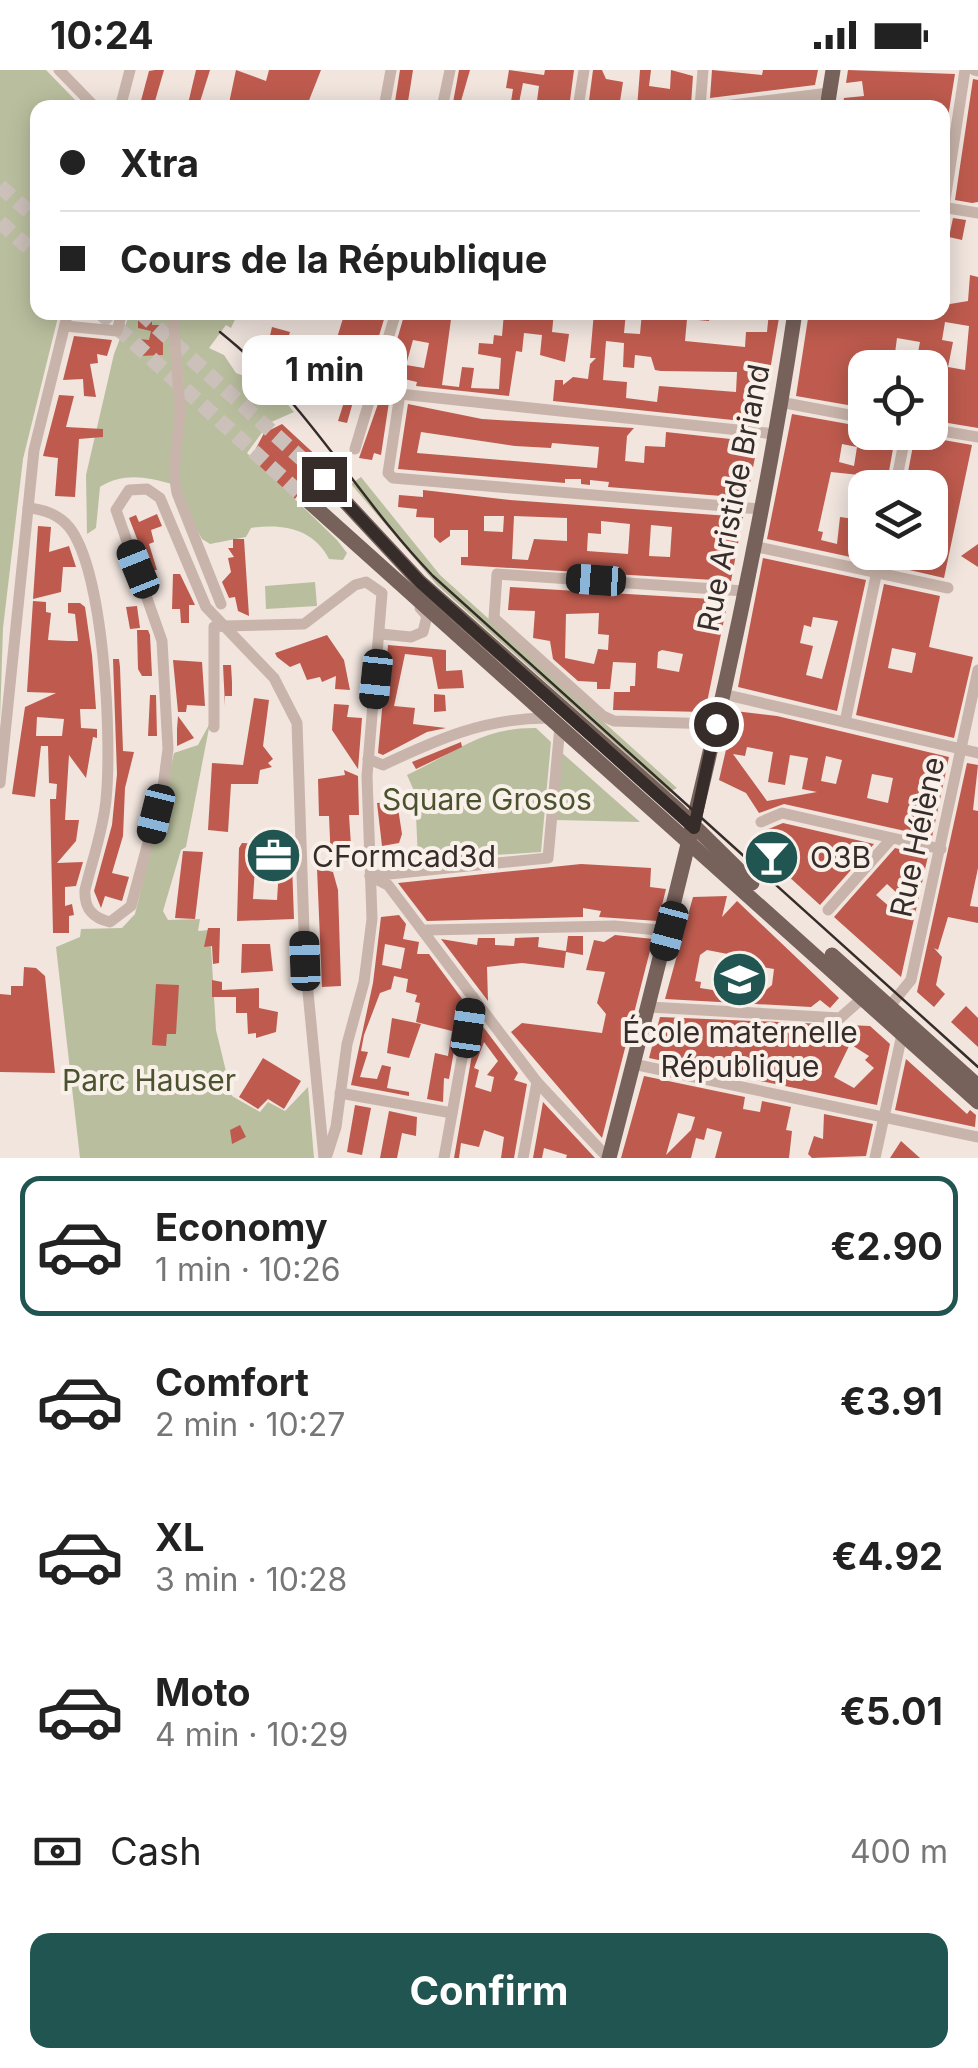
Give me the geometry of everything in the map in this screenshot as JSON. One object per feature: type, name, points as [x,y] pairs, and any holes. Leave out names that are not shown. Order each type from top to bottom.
[{"type":"main road","points":[[828,100],[833,70]]},
{"type":"main road","name":"Rue Aristide Briand","points":[[609,1158],[693,834],[775,434],[794,320]]},
{"type":"main road","points":[[324,479],[420,582],[904,1028],[978,1102]]},
{"type":"main road","points":[[306,498],[554,722],[693,834]]},
{"type":"main road","points":[[867,994],[889,1007],[904,1028],[978,1086]]},
{"type":"street","points":[[60,70],[88,100]]},
{"type":"street","points":[[122,100],[130,70]]},
{"type":"street","points":[[385,100],[391,70]]},
{"type":"street","points":[[444,100],[450,70]]},
{"type":"street","points":[[579,100],[584,70]]},
{"type":"street","points":[[701,100],[703,70]]},
{"type":"street","points":[[950,133],[965,70]]},
{"type":"street","points":[[950,208],[978,213]]},
{"type":"street","points":[[0,782],[34,450],[66,320]]},
{"type":"street","points":[[70,320],[117,331],[120,320]]},
{"type":"street","points":[[174,320],[180,412],[174,474],[177,492],[221,604]]},
{"type":"street","points":[[355,448],[391,320]]},
{"type":"street","points":[[372,391],[775,434]]},
{"type":"street","points":[[400,394],[388,468],[393,478],[760,510]]},
{"type":"street","points":[[780,402],[848,415]]},
{"type":"street","points":[[948,432],[978,437]]},
{"type":"street","points":[[28,508],[52,514],[72,530],[102,639],[107,787],[84,901],[102,920],[118,920],[131,906],[163,786],[168,749],[162,641],[116,510],[129,490],[147,489],[160,498],[198,592],[223,626],[274,678],[290,704],[299,734],[305,961],[325,1158]]},
{"type":"street","points":[[753,546],[948,588]]},
{"type":"street","points":[[845,722],[877,570]]},
{"type":"street","points":[[716,724],[614,721],[603,716],[494,618],[497,574],[744,590]]},
{"type":"street","points":[[214,727],[214,627],[304,624],[355,585],[366,582],[382,593],[368,760],[372,919],[364,982],[347,1044],[325,1158]]},
{"type":"street","points":[[381,634],[410,637],[423,632],[427,624],[426,616],[399,584]]},
{"type":"street","name":"Rue Hélène","points":[[889,1007],[911,980],[978,670]]},
{"type":"street","points":[[723,694],[978,753]]},
{"type":"street","points":[[368,760],[383,766],[456,731],[489,722],[554,722],[548,858],[370,876]]},
{"type":"street","points":[[761,822],[782,813],[941,849]]},
{"type":"street","points":[[828,910],[891,840]]},
{"type":"street","points":[[370,876],[388,886],[426,930],[537,1082],[609,1158]]},
{"type":"street","points":[[426,930],[616,926],[669,931]]},
{"type":"street","points":[[648,1007],[840,1018],[867,994]]},
{"type":"street","points":[[444,1158],[473,996]]},
{"type":"street","points":[[875,1158],[904,1028]]},
{"type":"street","points":[[634,1064],[978,1137]]},
{"type":"street","points":[[522,1158],[537,1082]]},
{"type":"street","points":[[340,1093],[452,1113]]},
{"type":"green space","points":[[0,70],[46,70],[75,100],[30,100],[30,320],[57,320],[23,459],[3,628],[0,720]]},
{"type":"green space","points":[[127,320],[235,320],[231,328],[226,325],[209,348],[224,355],[236,373],[275,392],[294,412],[269,423],[247,453],[337,540],[347,553],[343,560],[329,559],[315,541],[286,528],[251,528],[246,537],[210,544],[202,539],[172,484],[144,478],[117,479],[100,487],[96,528],[87,534],[86,475],[114,354]]},
{"type":"green space","points":[[361,477],[440,575],[677,788],[669,792],[437,585],[351,484]]},
{"type":"green space","points":[[315,582],[317,606],[266,609],[265,586]]},
{"type":"green space","name":"Parc Hauser","points":[[210,723],[186,847],[181,850],[163,911],[168,920],[200,919],[198,931],[210,930],[216,1030],[232,1096],[260,1112],[268,1102],[285,1111],[308,1087],[314,1158],[80,1158],[56,947],[80,937],[81,929],[122,928],[135,914],[174,753],[198,745]]},
{"type":"green space","name":"Square Grosos","points":[[536,728],[551,742],[541,852],[418,860],[415,793],[407,775],[484,737]]},
{"type":"green space","points":[[561,752],[640,822],[555,820]]},
{"type":"building","points":[[164,70],[155,100],[141,100],[149,71]]},
{"type":"building","points":[[196,70],[210,70],[201,100],[189,100]]},
{"type":"building","points":[[236,70],[266,81],[269,70],[321,70],[309,100],[230,100]]},
{"type":"building","points":[[400,70],[413,70],[408,100],[395,100]]},
{"type":"building","points":[[459,70],[470,70],[461,100],[453,100]]},
{"type":"building","points":[[509,70],[544,75],[545,70],[574,70],[570,100],[537,100],[539,86],[523,83],[520,100],[511,100],[513,89],[506,88]]},
{"type":"building","points":[[593,70],[602,70],[606,79],[623,82],[620,100],[589,100]]},
{"type":"building","points":[[640,70],[651,70],[649,86],[670,89],[671,70],[693,76],[691,100],[638,100]]},
{"type":"building","points":[[712,70],[762,75],[763,70],[818,70],[815,85],[710,98]]},
{"type":"building","points":[[848,70],[955,74],[950,105],[950,100],[844,100],[864,96],[862,81],[846,83]]},
{"type":"building","points":[[973,79],[978,80],[978,202],[972,203],[955,200]]},
{"type":"building","points":[[953,218],[966,220],[962,240],[950,237]]},
{"type":"building","points":[[970,275],[978,277],[978,428],[948,423],[948,367],[948,350],[918,350],[920,342],[897,338],[895,350],[848,350],[848,405],[796,396],[808,320],[950,320],[950,304],[968,301]],"holes":[[[945,322],[969,326],[965,370],[948,367],[953,342],[942,340]]]},
{"type":"building","points":[[138,320],[163,325],[163,355],[139,356],[139,339],[149,340],[151,331],[138,328]]},
{"type":"building","points":[[343,320],[384,320],[365,382],[327,370]]},
{"type":"building","points":[[403,320],[451,320],[442,385],[459,387],[462,367],[474,368],[471,388],[499,389],[501,358],[478,354],[479,343],[493,344],[494,335],[502,336],[503,320],[553,320],[552,332],[569,334],[565,362],[540,355],[542,335],[524,333],[522,352],[516,351],[509,396],[416,386],[417,382],[387,375]],"holes":[[[413,340],[429,343],[424,368],[406,365]]]},
{"type":"building","points":[[593,320],[625,320],[624,333],[640,334],[641,320],[687,320],[685,341],[745,347],[746,332],[767,332],[768,320],[779,320],[761,423],[553,401],[555,380],[563,380],[563,385],[573,377],[588,379],[590,364],[596,358],[590,358]],"holes":[[[606,341],[624,343],[623,367],[634,368],[635,355],[651,357],[655,370],[737,372],[736,392],[659,386],[657,402],[626,398],[627,382],[603,380]]]},
{"type":"building","points":[[272,327],[290,332],[283,354],[266,353]]},
{"type":"building","points":[[74,336],[112,340],[107,356],[97,354],[98,363],[90,364],[96,397],[84,396],[83,379],[63,380]]},
{"type":"building","points":[[59,395],[74,396],[66,427],[103,429],[103,437],[79,439],[75,497],[55,496],[58,458],[43,456]]},
{"type":"building","points":[[345,399],[353,402],[347,423],[338,421]]},
{"type":"building","points":[[379,401],[389,402],[381,455],[374,453],[372,460],[359,458]]},
{"type":"building","points":[[408,404],[482,419],[634,428],[627,436],[625,461],[644,463],[645,446],[665,447],[666,432],[758,442],[747,498],[608,487],[609,482],[590,480],[590,485],[581,484],[581,479],[565,479],[565,483],[398,469]],"holes":[[[421,432],[551,448],[552,443],[599,447],[597,468],[417,453]]]},
{"type":"building","points":[[792,414],[848,424],[848,445],[842,444],[839,462],[854,466],[857,450],[893,450],[889,470],[831,472],[818,531],[823,532],[821,540],[837,544],[840,517],[848,518],[848,556],[767,539]]},
{"type":"building","points":[[282,424],[335,473],[326,468],[317,470],[313,481],[319,490],[302,489],[295,499],[251,458],[264,433]]},
{"type":"building","points":[[948,441],[972,445],[948,559],[948,470],[908,470],[912,450],[948,450]]},
{"type":"building","points":[[423,490],[743,517],[731,581],[461,565],[461,557],[468,557],[468,530],[450,530],[450,536],[440,543],[434,537],[434,518],[416,517],[417,509],[398,507],[399,495],[423,497]],"holes":[[[484,516],[504,516],[503,532],[484,531]],[[514,516],[567,518],[567,541],[534,539],[528,560],[512,559]],[[601,521],[630,524],[628,554],[587,551],[588,533],[601,534]],[[651,525],[672,527],[670,557],[649,556]]]},
{"type":"building","points":[[157,514],[162,526],[151,530],[154,542],[149,544],[157,570],[149,570],[129,518],[136,515],[139,522]]},
{"type":"building","points":[[38,526],[51,527],[49,552],[69,546],[76,567],[63,567],[61,592],[33,599]]},
{"type":"building","points":[[233,539],[244,539],[249,616],[238,611],[235,597],[229,598],[222,582],[231,572],[228,558],[234,557],[228,548],[233,548]]},
{"type":"building","points":[[978,544],[978,567],[961,556]]},
{"type":"building","points":[[763,558],[866,580],[837,711],[738,687]],"holes":[[[813,617],[838,621],[822,679],[806,675],[813,646],[800,643],[804,625],[811,627]]]},
{"type":"building","points":[[910,570],[946,570],[944,578]]},
{"type":"building","points":[[173,574],[180,574],[195,605],[189,605],[189,623],[181,623],[180,609],[172,609]]},
{"type":"building","points":[[884,584],[940,596],[929,647],[973,657],[954,738],[856,715]],"holes":[[[892,648],[916,653],[912,673],[888,668]]]},
{"type":"building","points":[[510,587],[728,600],[705,712],[613,710],[614,692],[630,692],[630,686],[635,686],[636,663],[613,662],[610,689],[597,689],[597,682],[578,681],[553,659],[550,641],[533,638],[535,611],[508,610]],"holes":[[[599,613],[598,634],[609,635],[608,650],[598,649],[594,664],[565,658],[566,614]],[[658,652],[683,654],[679,672],[657,668]]]},
{"type":"building","points":[[33,601],[46,602],[46,612],[51,613],[48,640],[68,641],[78,641],[75,614],[68,613],[68,603],[80,603],[85,607],[96,709],[80,709],[81,728],[97,729],[97,738],[93,737],[86,778],[69,755],[65,820],[79,820],[76,841],[57,863],[83,862],[76,886],[65,887],[65,906],[72,904],[74,915],[69,916],[69,933],[53,933],[50,799],[56,799],[57,784],[49,783],[48,746],[41,746],[35,797],[12,794],[25,707],[56,693],[27,692]],"holes":[[[37,717],[64,719],[62,736],[36,736]]]},
{"type":"building","points":[[137,606],[140,628],[130,629],[126,607]]},
{"type":"building","points":[[137,630],[148,630],[150,635],[152,676],[142,676],[138,669]]},
{"type":"building","points":[[327,635],[344,660],[350,690],[335,689],[336,676],[322,682],[320,677],[307,680],[300,663],[290,667],[275,653]]},
{"type":"building","points":[[388,645],[446,650],[446,671],[462,670],[464,688],[438,689],[432,657],[405,654],[394,706],[415,708],[413,724],[446,728],[427,732],[383,755],[378,753]]},
{"type":"building","points":[[113,659],[119,659],[120,667],[123,751],[134,752],[125,788],[123,836],[112,873],[129,877],[122,901],[105,896],[101,908],[94,891],[112,825],[117,774]]},
{"type":"building","points":[[173,660],[202,662],[205,706],[187,705],[186,712],[178,712]]},
{"type":"building","points":[[223,665],[231,665],[232,682],[232,696],[225,696],[225,706]]},
{"type":"building","points":[[434,694],[445,695],[446,711],[434,712]]},
{"type":"building","points":[[150,695],[156,695],[157,736],[148,736]]},
{"type":"building","points":[[254,698],[269,700],[263,746],[273,759],[268,763],[272,767],[260,770],[258,784],[231,784],[228,832],[208,830],[212,763],[243,765]]},
{"type":"building","points":[[334,704],[349,705],[347,717],[362,718],[358,769],[332,730]]},
{"type":"building","points":[[735,711],[777,716],[949,757],[932,837],[784,804],[759,813],[746,793],[719,780]],"holes":[[[747,747],[773,752],[768,782],[785,785],[790,755],[808,758],[802,789],[817,792],[767,801],[733,754],[745,756]],[[826,756],[842,760],[836,784],[821,781]],[[872,774],[893,778],[888,803],[867,798]]]},
{"type":"building","points":[[178,716],[194,738],[177,746],[177,729]]},
{"type":"building","points":[[461,742],[462,747],[416,769],[412,762]]},
{"type":"building","points":[[967,763],[978,765],[973,810],[978,811],[978,868],[970,906],[978,907],[978,923],[948,917],[938,950],[934,948],[942,957],[936,985],[945,994],[934,1007],[917,992]]},
{"type":"building","points":[[344,770],[358,776],[359,815],[349,815],[352,861],[331,862],[329,816],[319,816],[318,779],[345,775]]},
{"type":"building","points":[[397,802],[402,834],[399,843],[382,846],[377,803]]},
{"type":"building","points":[[783,823],[874,844],[820,905],[765,855],[766,830]]},
{"type":"building","points":[[278,836],[291,836],[294,919],[237,921],[239,848],[242,843],[278,845]],"holes":[[[255,867],[279,869],[277,900],[253,899]]]},
{"type":"building","points":[[895,848],[928,856],[901,977],[834,917]],"holes":[[[887,884],[897,893],[891,908],[876,895]]]},
{"type":"building","points":[[183,851],[203,852],[195,919],[175,918]]},
{"type":"building","points":[[581,864],[651,868],[650,887],[666,889],[658,921],[599,917],[601,911],[583,908],[583,917],[427,921],[398,883]]},
{"type":"building","points":[[317,868],[333,872],[338,890],[341,986],[322,987]]},
{"type":"building","points":[[727,896],[722,917],[737,901],[839,998],[830,1008],[820,1000],[811,1007],[665,999],[693,897]],"holes":[[[707,950],[738,956],[737,963],[774,969],[772,985],[760,995],[754,989],[748,995],[743,989],[738,994],[700,988],[701,982],[695,981],[700,955]]]},
{"type":"building","points":[[399,915],[406,924],[403,939],[419,942],[417,954],[429,954],[463,1000],[449,1079],[444,1078],[443,1102],[427,1099],[435,1053],[448,1056],[452,1031],[416,1022],[420,1003],[415,1002],[417,995],[406,992],[408,979],[394,976],[391,989],[380,993],[364,1035],[361,1051],[368,1052],[360,1077],[377,1079],[382,1065],[391,1067],[387,1088],[409,1092],[409,1096],[351,1085],[373,983],[381,917]],"holes":[[[385,944],[405,948],[401,969],[382,965]]]},
{"type":"building","points":[[208,928],[220,928],[219,963],[213,964],[212,946],[204,947]]},
{"type":"building","points":[[615,935],[653,939],[602,1138],[511,1032],[522,1023],[602,1033],[606,1014],[597,1003],[605,972],[586,970],[594,940],[604,942]]},
{"type":"building","points":[[568,936],[583,936],[583,955],[566,952],[564,968],[522,963],[487,967],[488,1001],[441,939],[477,945],[478,938],[495,938],[495,945],[514,946],[515,938],[539,937],[538,947],[566,951]]},
{"type":"building","points":[[242,944],[270,944],[273,971],[241,973]]},
{"type":"building","points":[[24,967],[36,968],[45,976],[55,1073],[0,1072],[0,994],[11,995],[11,986],[23,986]]},
{"type":"building","points":[[212,980],[222,982],[222,990],[259,988],[259,1008],[278,1012],[276,1032],[256,1038],[256,1033],[248,1034],[247,1013],[236,1013],[236,997],[212,997]]},
{"type":"building","points":[[156,984],[179,985],[176,1034],[167,1034],[166,1046],[152,1045]]},
{"type":"building","points":[[966,1006],[978,1018],[978,1047],[951,1022]]},
{"type":"building","points":[[660,1017],[870,1026],[890,1044],[877,1105],[649,1058]],"holes":[[[850,1044],[869,1056],[865,1060],[874,1068],[854,1088],[834,1077]]]},
{"type":"building","points":[[392,1018],[421,1024],[409,1058],[387,1053]]},
{"type":"building","points":[[478,1020],[518,1073],[514,1080],[527,1084],[514,1158],[501,1158],[504,1137],[484,1130],[479,1147],[461,1143],[459,1158],[454,1158]],"holes":[[[484,1042],[498,1061],[487,1075],[494,1077],[491,1092],[475,1087],[479,1070],[474,1068]]]},
{"type":"building","points":[[263,1058],[301,1081],[284,1109],[268,1099],[258,1109],[239,1097]]},
{"type":"building","points":[[906,1059],[967,1114],[970,1110],[976,1115],[975,1127],[895,1110]]},
{"type":"building","points":[[644,1076],[745,1097],[743,1109],[760,1112],[762,1101],[791,1107],[786,1130],[792,1131],[789,1158],[715,1158],[722,1132],[707,1128],[704,1140],[696,1138],[691,1158],[621,1158]],"holes":[[[678,1113],[695,1117],[691,1130],[666,1155]]]},
{"type":"building","points":[[543,1102],[595,1158],[566,1158],[567,1155],[544,1148],[542,1158],[533,1158]]},
{"type":"building","points":[[355,1105],[371,1108],[362,1155],[347,1152]]},
{"type":"building","points":[[389,1111],[417,1117],[416,1136],[402,1133],[397,1158],[380,1158]]},
{"type":"building","points":[[824,1114],[873,1124],[866,1156],[812,1158],[808,1154],[814,1136],[823,1139]]},
{"type":"building","points":[[240,1125],[246,1137],[232,1144],[230,1130]]},
{"type":"building","points":[[901,1141],[920,1158],[890,1158]]},
{"type":"tunnel","points":[[0,186],[30,213]]},
{"type":"tunnel","points":[[0,222],[30,249]]},
{"type":"tunnel","points":[[109,320],[306,499]]},
{"type":"tunnel","points":[[149,320],[324,479]]},
{"type":"tram line","points":[[220,332],[279,388],[433,576],[978,1067]]},
{"type":"place","name":"CFormcad3d","points":[[273,856]]},
{"type":"place","name":"O3B","points":[[771,857]]},
{"type":"place","name":"École maternelle République","points":[[740,979]]},
{"type":"route","points":[[324,479],[356,508],[420,582],[694,828],[716,724]]}]
